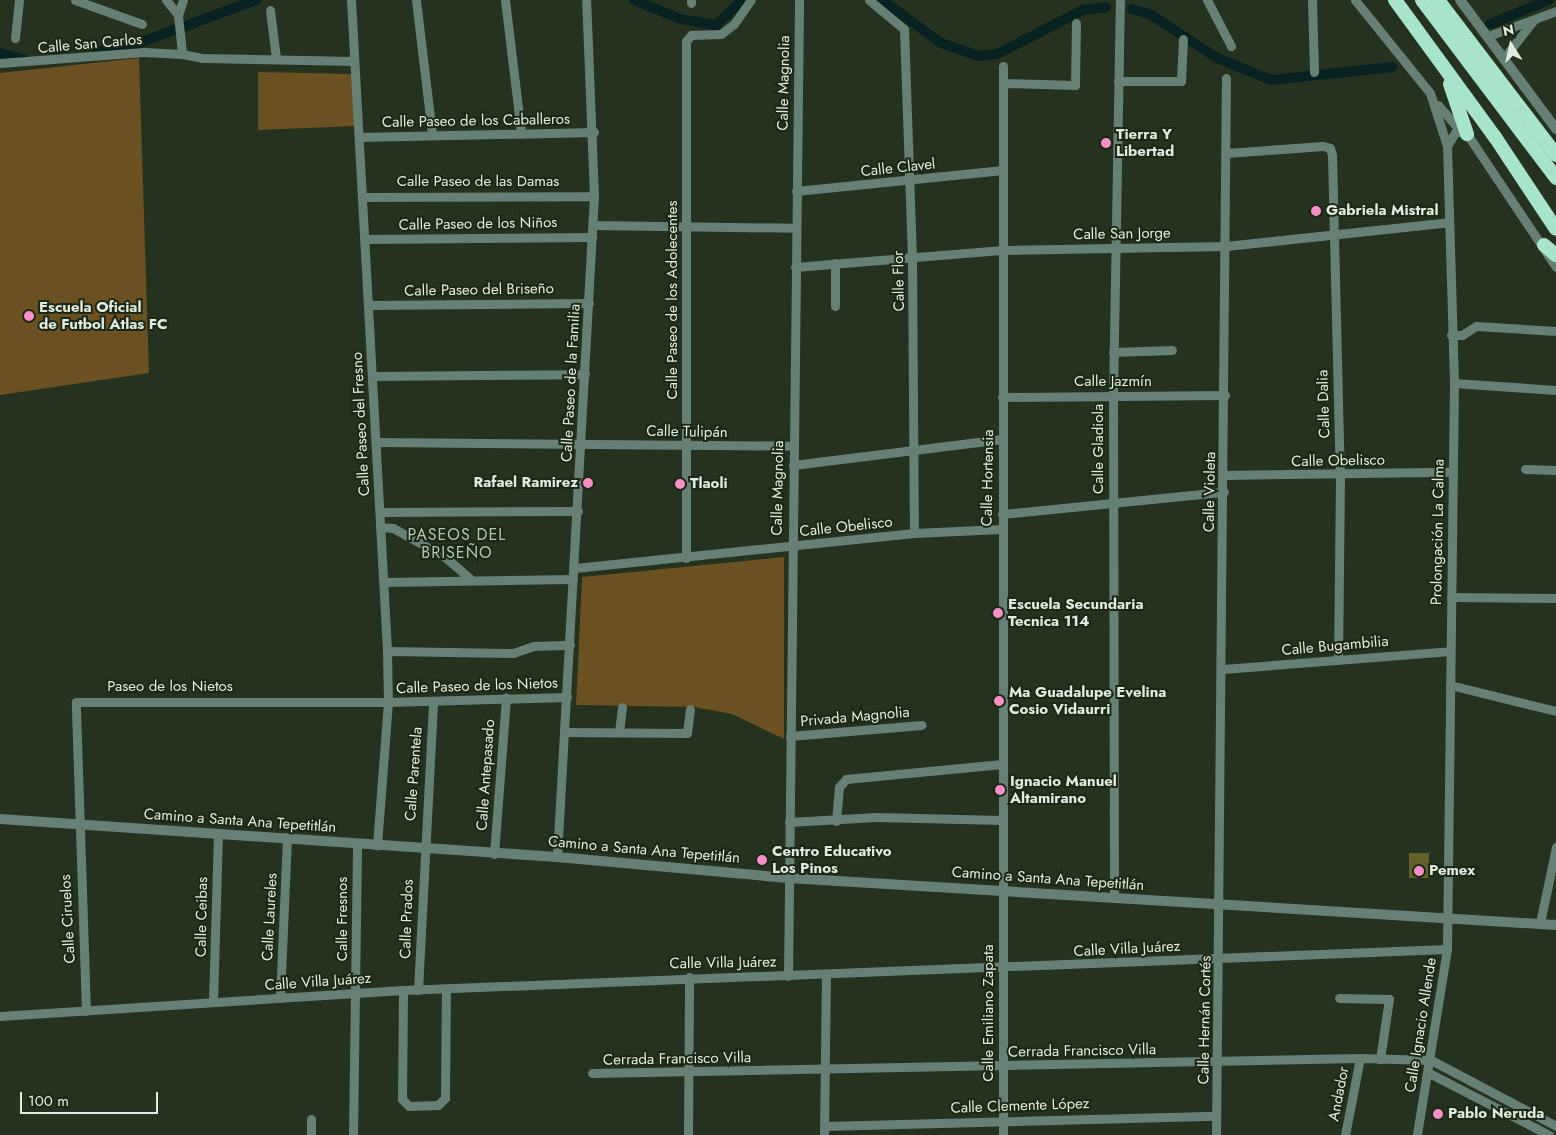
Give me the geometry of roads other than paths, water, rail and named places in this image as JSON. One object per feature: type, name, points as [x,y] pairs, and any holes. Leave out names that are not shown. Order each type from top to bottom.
[{"type":"highway","points":[[1395,0],[1556,229]]},
{"type":"highway","points":[[1422,0],[1556,178]]},
{"type":"highway","points":[[1438,0],[1556,155]]},
{"type":"highway","points":[[1446,71],[1463,132]]},
{"type":"highway","points":[[1544,245],[1556,255]]},
{"type":"street","points":[[15,38],[19,0]]},
{"type":"street","points":[[75,0],[142,24]]},
{"type":"street","points":[[166,0],[178,20]]},
{"type":"street","points":[[182,54],[178,20],[184,0]]},
{"type":"street","name":"Calle Paseo del Fresno","points":[[351,0],[387,652],[388,702],[377,846]]},
{"type":"street","points":[[416,0],[432,135]]},
{"type":"street","points":[[506,0],[522,133]]},
{"type":"street","name":"Calle Paseo de la Familia","points":[[557,857],[575,568],[594,196],[594,132],[586,0]]},
{"type":"street","name":"Calle Paseo de los Adolecentes","points":[[686,558],[688,227],[686,41],[691,35],[721,34],[734,24],[751,0]]},
{"type":"street","name":"Calle Magnolia","points":[[788,976],[792,465],[800,0]]},
{"type":"street","name":"Calle Flor","points":[[870,0],[904,29],[911,181],[915,450],[914,533]]},
{"type":"street","name":"Calle Gladiola","points":[[1114,898],[1112,396],[1120,0]]},
{"type":"street","points":[[1207,0],[1231,46]]},
{"type":"street","points":[[1312,0],[1314,72]]},
{"type":"street","name":"Prolongación La Calma","points":[[1355,0],[1436,103],[1447,146],[1450,335],[1454,383],[1448,919]]},
{"type":"street","points":[[1460,0],[1556,129]]},
{"type":"street","points":[[270,10],[276,58]]},
{"type":"street","points":[[1488,36],[1533,21],[1556,10]]},
{"type":"street","points":[[1504,59],[1533,21]]},
{"type":"street","points":[[1004,83],[1074,85],[1076,23]]},
{"type":"street","points":[[1118,81],[1182,80],[1183,39]]},
{"type":"street","name":"Calle San Carlos","points":[[0,63],[144,52],[182,54],[202,58],[354,61]]},
{"type":"street","name":"Calle Hortensia","points":[[1002,890],[1003,66]]},
{"type":"street","name":"Calle Violeta","points":[[1221,905],[1226,78]]},
{"type":"street","points":[[1436,103],[1463,132],[1502,182],[1544,245],[1556,267]]},
{"type":"street","name":"Calle Paseo de los Caballeros","points":[[359,138],[594,132]]},
{"type":"street","points":[[1447,146],[1453,134],[1463,132]]},
{"type":"street","name":"Calle Dalia","points":[[1227,153],[1323,146],[1330,148],[1340,476],[1338,660]]},
{"type":"street","name":"Calle Clavel","points":[[796,191],[911,181],[1003,170]]},
{"type":"street","name":"Calle Paseo de las Damas","points":[[362,197],[594,196]]},
{"type":"street","name":"Calle San Jorge","points":[[795,267],[1003,250],[1226,246],[1448,222]]},
{"type":"street","points":[[593,225],[796,228]]},
{"type":"street","name":"Calle Paseo de los Niños","points":[[365,239],[592,237]]},
{"type":"street","points":[[835,306],[836,264]]},
{"type":"street","name":"Calle Paseo del Briseño","points":[[369,305],[589,303]]},
{"type":"street","points":[[1450,335],[1462,335],[1476,326],[1556,331]]},
{"type":"street","points":[[1113,352],[1172,350]]},
{"type":"street","points":[[372,376],[585,374]]},
{"type":"street","points":[[1454,383],[1556,390]]},
{"type":"street","name":"Calle Jazmín","points":[[1002,397],[1225,395]]},
{"type":"street","points":[[792,465],[1002,439]]},
{"type":"street","name":"Calle Tulipán","points":[[376,442],[581,442],[687,446],[793,446]]},
{"type":"street","points":[[1525,469],[1556,470]]},
{"type":"street","name":"Calle Obelisco","points":[[1224,475],[1340,476],[1452,472]]},
{"type":"street","points":[[1002,514],[1112,506],[1224,492]]},
{"type":"street","points":[[380,512],[578,512]]},
{"type":"street","points":[[380,528],[393,528],[445,557],[470,579]]},
{"type":"street","name":"Calle Obelisco","points":[[575,568],[914,533],[1001,529]]},
{"type":"street","points":[[384,582],[470,579],[573,579]]},
{"type":"street","points":[[1451,597],[1556,598]]},
{"type":"street","points":[[387,652],[513,653],[533,646],[570,645]]},
{"type":"street","name":"Calle Bugambilia","points":[[1223,669],[1450,651]]},
{"type":"street","points":[[1450,684],[1556,711]]},
{"type":"street","name":"Calle Paseo de los Nietos","points":[[388,702],[567,697]]},
{"type":"street","name":"Calle Antepasado","points":[[494,854],[506,698]]},
{"type":"street","name":"Paseo de los Nietos","points":[[78,825],[73,707],[79,700],[388,702]]},
{"type":"street","name":"Calle Parentela","points":[[423,849],[433,701]]},
{"type":"street","points":[[619,732],[622,707]]},
{"type":"street","points":[[565,732],[687,733],[690,709]]},
{"type":"street","name":"Privada Magnolia","points":[[790,736],[922,725]]},
{"type":"street","points":[[836,821],[839,787],[846,779],[1002,764]]},
{"type":"street","points":[[789,822],[836,821],[876,817],[1002,820]]},
{"type":"street","name":"Camino a Santa Ana Tepetitlán","points":[[0,819],[218,832],[358,845],[557,857],[788,878],[1556,925]]},
{"type":"street","name":"Calle Ciruelos","points":[[78,825],[86,1011]]},
{"type":"street","name":"Calle Ceibas","points":[[213,1002],[218,832]]},
{"type":"street","name":"Calle Laureles","points":[[280,998],[288,837]]},
{"type":"street","name":"Calle Fresnos","points":[[353,1135],[357,993],[358,845]]},
{"type":"street","points":[[1540,923],[1556,848]]},
{"type":"street","name":"Calle Prados","points":[[418,990],[423,849]]},
{"type":"street","name":"Calle Emiliano Zapata","points":[[1002,890],[1003,1135]]},
{"type":"street","name":"Calle Hernán Cortés","points":[[1216,1135],[1221,905]]},
{"type":"street","name":"Calle Ignacio Allende","points":[[1417,1135],[1429,1073],[1447,949],[1448,919]]},
{"type":"street","name":"Calle Villa Juárez","points":[[0,1016],[403,990],[689,977],[788,976],[1447,949]]},
{"type":"street","points":[[824,1130],[826,974]]},
{"type":"street","points":[[688,1135],[690,1072],[689,977]]},
{"type":"street","points":[[403,990],[402,1099],[409,1106],[438,1105],[445,1098],[446,989]]},
{"type":"street","points":[[1339,998],[1389,998],[1380,1059]]},
{"type":"street","name":"Cerrada Francisco Villa","points":[[592,1074],[824,1071],[1360,1058],[1431,1060],[1556,1126]]},
{"type":"street","name":"Andador","points":[[1345,1135],[1360,1058]]},
{"type":"street","points":[[1429,1073],[1549,1135]]},
{"type":"street","name":"Calle Clemente López","points":[[824,1130],[1003,1120],[1216,1116]]},
{"type":"street","points":[[311,1119],[311,1135]]},
{"type":"waterway","points":[[97,52],[125,48],[256,0]]},
{"type":"waterway","points":[[634,0],[681,19],[716,25],[742,0]]},
{"type":"waterway","points":[[882,0],[941,43],[978,56],[997,54],[1083,10],[1106,7]]},
{"type":"waterway","points":[[1490,24],[1549,0]]},
{"type":"waterway","points":[[1132,9],[1150,14],[1217,58],[1271,80],[1392,67]]},
{"type":"waterway","points":[[0,53],[23,59]]},
{"type":"place","name":"Tierra Y Libertad","points":[[1106,143]]},
{"type":"place","name":"Gabriela Mistral","points":[[1316,211]]},
{"type":"place","name":"Escuela Oficial de Futbol Atlas FC","points":[[29,316]]},
{"type":"place","name":"Rafael Ramirez","points":[[588,483]]},
{"type":"place","name":"Tlaoli","points":[[680,484]]},
{"type":"place","name":"Escuela Secundaria Tecnica 114","points":[[998,613]]},
{"type":"place","name":"Ma Guadalupe Evelina Cosio Vidaurri","points":[[999,701]]},
{"type":"place","name":"Ignacio Manuel Altamirano","points":[[1000,790]]},
{"type":"place","name":"Centro Educativo Los Pinos","points":[[762,860]]},
{"type":"place","name":"Pemex","points":[[1419,871]]},
{"type":"place","name":"Pablo Neruda","points":[[1438,1114]]},
{"type":"district","name":"PASEOS DEL BRISEÑO","points":[[457,544]]}]
